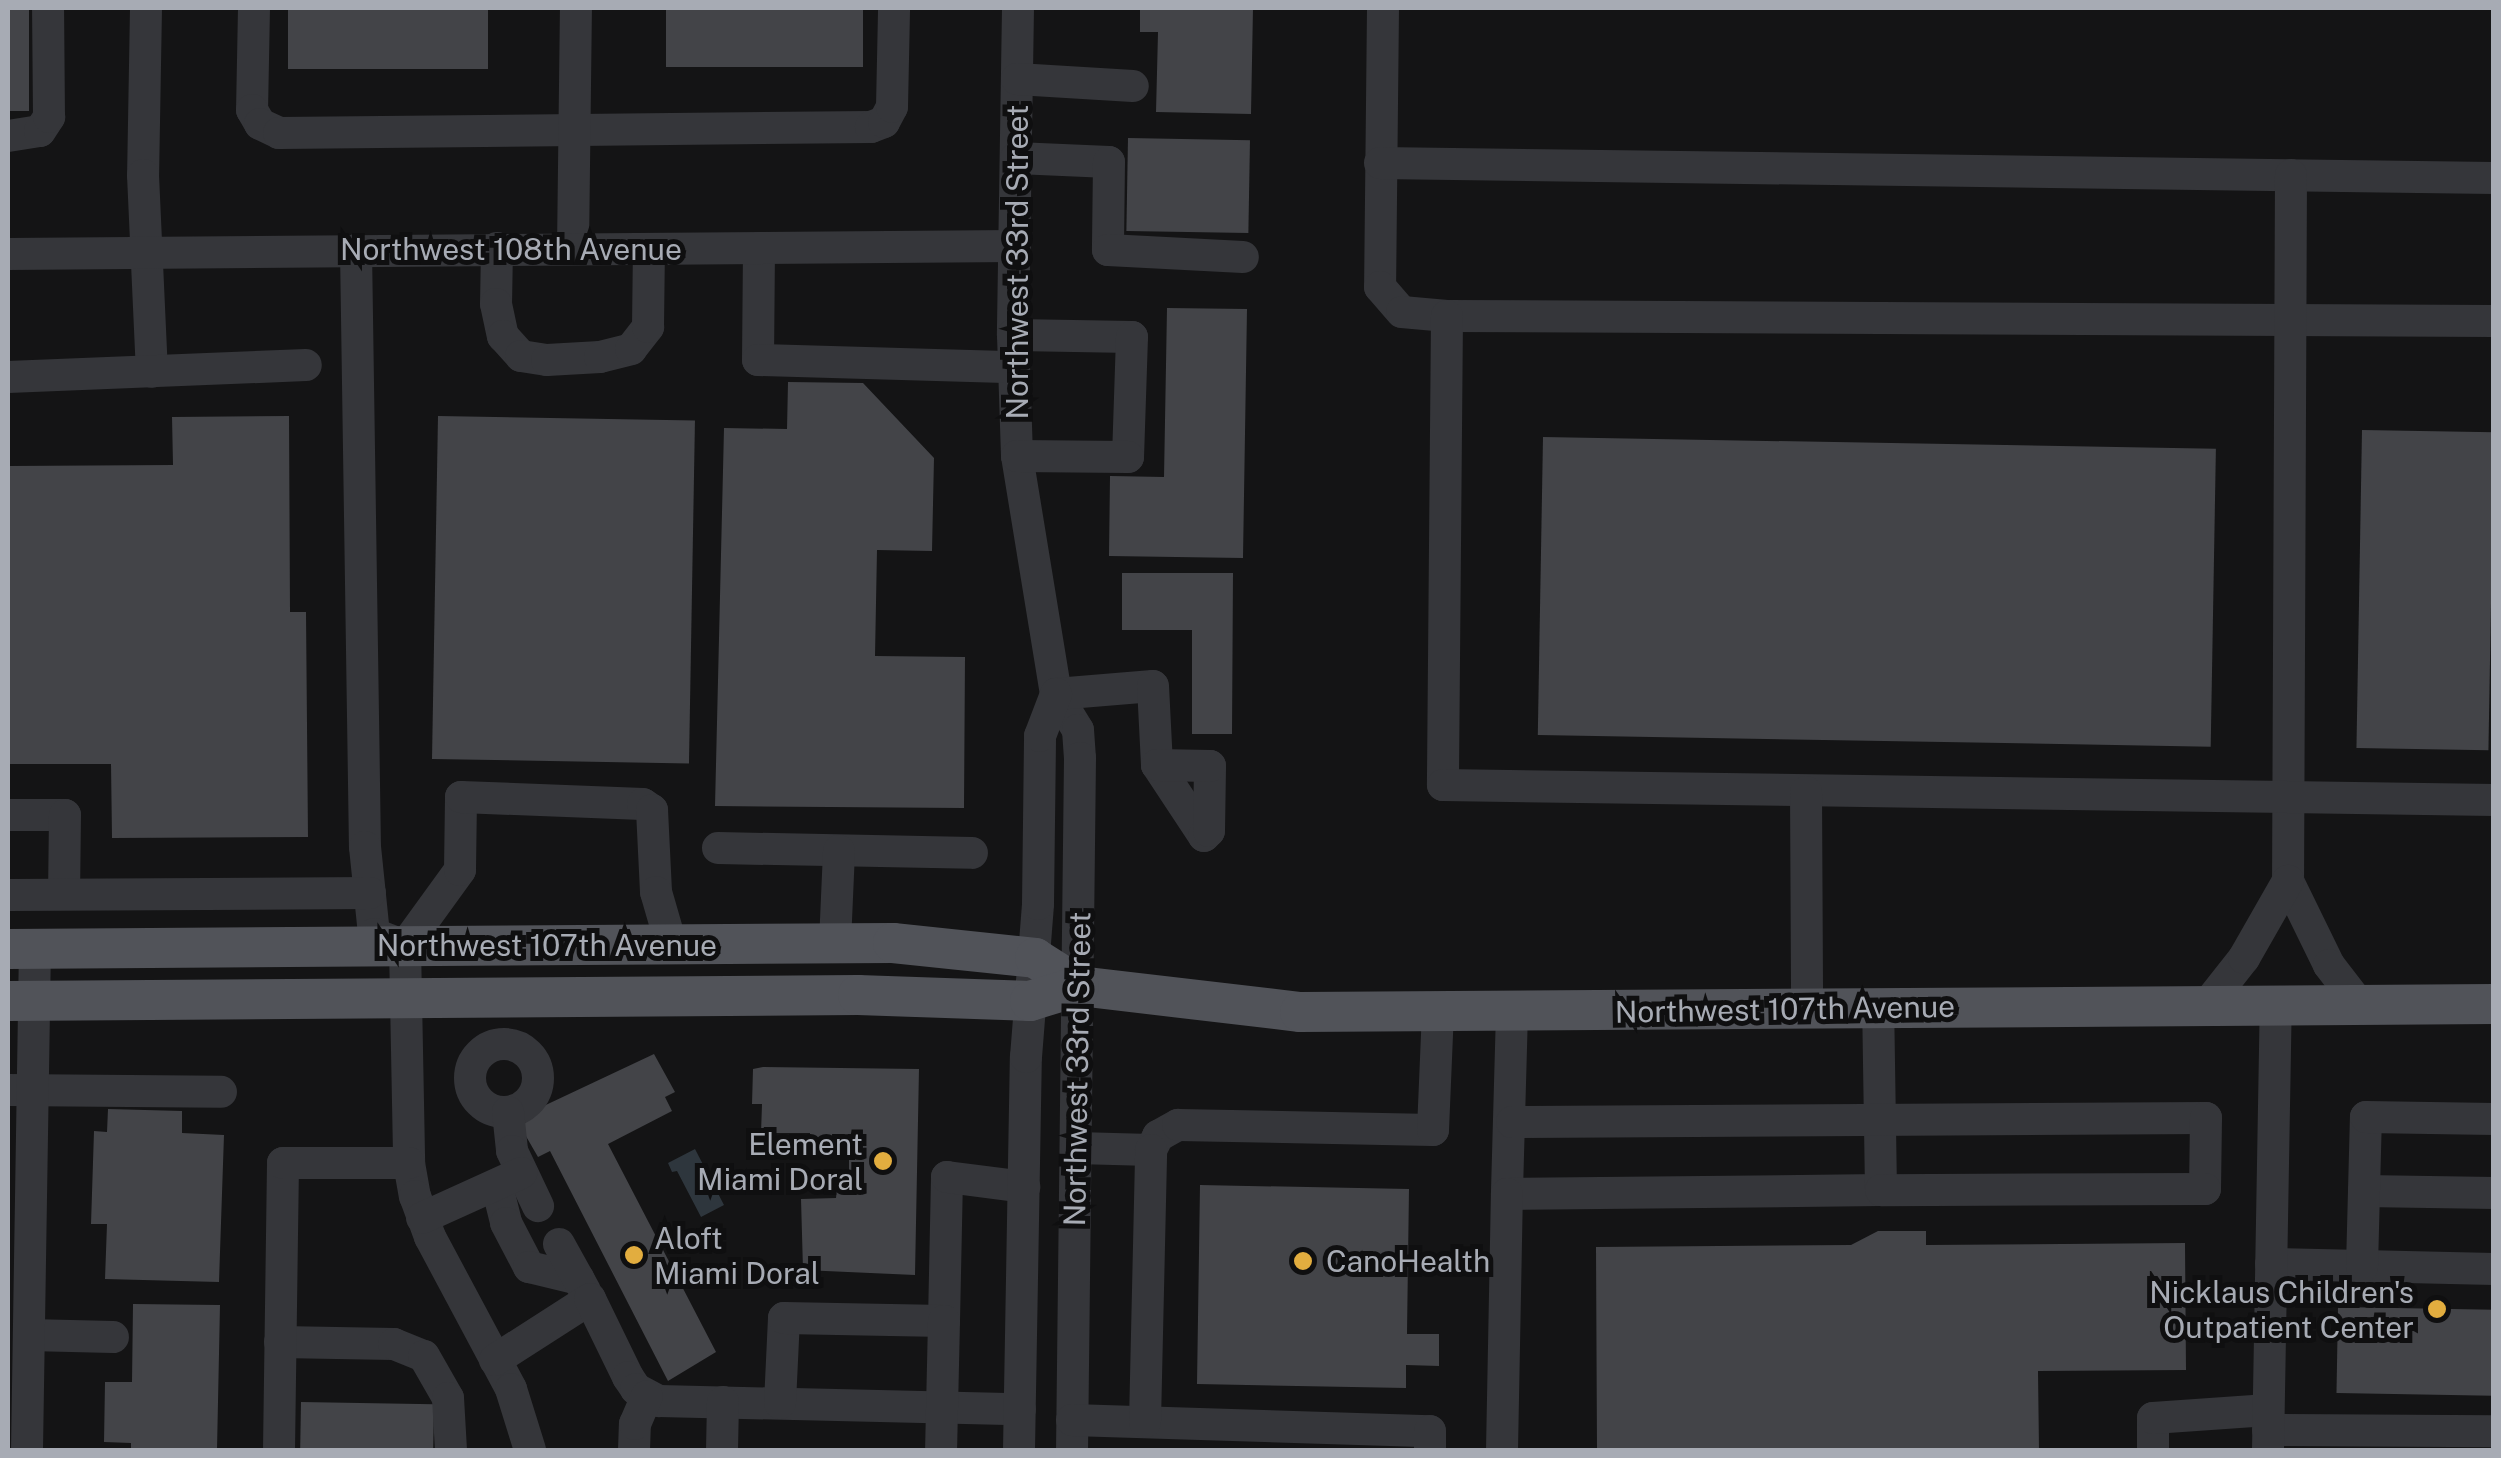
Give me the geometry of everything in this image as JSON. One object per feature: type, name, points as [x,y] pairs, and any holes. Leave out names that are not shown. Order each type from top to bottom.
[{"type":"main road","name":"Northwest 107th Avenue","points":[[21,949],[911,944],[1035,958],[1079,986]]},
{"type":"main road","name":"Northwest 107th Avenue","points":[[21,1001],[887,995],[1030,1001],[1079,986],[1274,1011],[2494,1004]]},
{"type":"street","points":[[8,136],[40,132],[48,118],[48,8]]},
{"type":"street","points":[[146,8],[143,175],[152,372]]},
{"type":"street","points":[[254,8],[252,110],[260,124],[280,133],[871,127],[884,122],[892,107],[894,8]]},
{"type":"street","points":[[573,249],[576,8]]},
{"type":"street","name":"Northwest 33rd Street","points":[[1018,8],[1013,334],[1017,456],[1056,694],[1078,730],[1079,742],[1072,1435]]},
{"type":"street","points":[[1383,8],[1380,286],[1402,312],[1447,316],[2494,320]]},
{"type":"street","points":[[1017,80],[1134,86]]},
{"type":"street","points":[[1016,158],[1109,162],[1108,250],[1243,257]]},
{"type":"street","points":[[1380,162],[2494,178]]},
{"type":"street","points":[[2291,175],[2288,881],[2329,965],[2359,1004]]},
{"type":"street","name":"Northwest 108th Avenue","points":[[8,254],[1015,246]]},
{"type":"street","points":[[497,248],[496,304],[504,336],[522,356],[548,360],[600,357],[631,348],[648,326],[650,249]]},
{"type":"street","points":[[758,248],[758,360],[1014,368]]},
{"type":"street","points":[[356,250],[365,847],[374,934],[405,946]]},
{"type":"street","points":[[1447,316],[1443,785],[2289,801],[2494,800]]},
{"type":"street","points":[[1013,334],[1132,336],[1128,457],[1017,456]]},
{"type":"street","points":[[8,377],[306,365]]},
{"type":"street","points":[[1056,694],[1152,686],[1157,765]]},
{"type":"street","name":"Northwest 33rd Street","points":[[1019,1450],[1040,736],[1056,694]]},
{"type":"street","points":[[1806,792],[1807,1008]]},
{"type":"street","points":[[530,1450],[520,1413],[422,1218],[409,1163],[405,946],[460,870],[461,798],[644,804],[652,810],[656,892],[672,944]]},
{"type":"street","points":[[8,816],[65,815],[64,894]]},
{"type":"street","points":[[718,848],[972,854]]},
{"type":"street","points":[[835,943],[839,851]]},
{"type":"street","points":[[2207,1005],[2244,958],[2288,881]]},
{"type":"street","points":[[8,895],[370,893]]},
{"type":"street","points":[[21,949],[20,1090],[29,1335],[27,1450]]},
{"type":"street","points":[[2268,1430],[2276,1005]]},
{"type":"street","points":[[1878,1008],[1881,1190]]},
{"type":"street","points":[[1145,1422],[1151,1150],[1158,1136],[1178,1125],[1434,1130],[1438,1012]]},
{"type":"street","points":[[1502,1450],[1512,1012]]},
{"type":"street","points":[[20,1090],[222,1092]]},
{"type":"street","points":[[508,1112],[512,1151],[506,1223],[529,1267],[584,1289]]},
{"type":"street","points":[[2362,1267],[2366,1117],[2494,1119]]},
{"type":"street","points":[[1507,1194],[2205,1189],[2206,1118],[1512,1122]]},
{"type":"street","points":[[1077,1148],[1151,1150]]},
{"type":"street","points":[[278,1450],[284,1163],[409,1163]]},
{"type":"street","points":[[941,1450],[946,1177],[1024,1187]]},
{"type":"street","points":[[422,1218],[509,1180]]},
{"type":"street","points":[[509,1180],[538,1206]]},
{"type":"street","points":[[2364,1192],[2494,1193]]},
{"type":"street","points":[[560,1244],[628,1377],[646,1396],[723,1402],[1020,1409]]},
{"type":"street","points":[[2271,1264],[2494,1268]]},
{"type":"street","points":[[494,1360],[584,1289]]},
{"type":"street","points":[[780,1403],[784,1318],[944,1322]]},
{"type":"street","points":[[29,1335],[114,1338]]},
{"type":"street","points":[[280,1342],[394,1344],[424,1356],[448,1398],[451,1450]]},
{"type":"street","points":[[634,1450],[635,1424],[646,1396]]},
{"type":"street","points":[[722,1450],[723,1402]]},
{"type":"street","points":[[2153,1450],[2153,1418],[2268,1430],[2494,1430]]},
{"type":"street","points":[[1072,1435],[1145,1422],[1430,1431],[1430,1450]]},
{"type":"shaded area","points":[[695,1149],[724,1205],[701,1217],[677,1171],[672,1172],[668,1163]]},
{"type":"building","points":[[8,8],[29,8],[29,111],[8,111]]},
{"type":"building","points":[[288,8],[488,8],[488,69],[288,69]]},
{"type":"building","points":[[666,8],[863,8],[863,67],[666,67]]},
{"type":"building","points":[[1140,8],[1253,8],[1251,114],[1156,112],[1158,32],[1140,32]]},
{"type":"building","points":[[1128,138],[1250,140],[1248,233],[1126,231]]},
{"type":"building","points":[[1167,308],[1247,309],[1243,558],[1109,556],[1110,476],[1164,477]]},
{"type":"building","points":[[788,382],[863,383],[934,458],[932,551],[877,550],[875,656],[965,657],[964,808],[715,806],[724,428],[787,429]]},
{"type":"building","points":[[289,416],[290,612],[306,612],[308,837],[112,838],[111,764],[8,764],[8,466],[173,465],[172,417]]},
{"type":"building","points":[[438,416],[695,420],[689,763],[432,759]]},
{"type":"building","points":[[2362,430],[2494,432],[2488,750],[2356,748]]},
{"type":"building","points":[[1543,437],[2216,449],[2211,747],[1538,735]]},
{"type":"building","points":[[1122,573],[1233,573],[1232,734],[1192,734],[1192,630],[1122,630]]},
{"type":"building","name":"Aloft Miami Doral","points":[[654,1054],[675,1092],[665,1097],[672,1111],[608,1144],[716,1352],[668,1381],[550,1151],[538,1157],[516,1119]]},
{"type":"building","name":"Element Miami Doral","points":[[753,1069],[919,1069],[915,1275],[803,1270],[801,1199],[836,1198],[838,1176],[849,1173],[849,1149],[809,1149],[810,1133],[761,1133],[762,1104],[752,1104]]},
{"type":"building","points":[[108,1109],[182,1111],[182,1133],[224,1135],[219,1282],[105,1279],[107,1224],[91,1224],[94,1131],[107,1132]]},
{"type":"building","name":"CanoHealth","points":[[1200,1185],[1409,1189],[1407,1334],[1439,1334],[1439,1366],[1406,1365],[1406,1388],[1197,1384]]},
{"type":"building","points":[[1878,1231],[1926,1231],[1926,1245],[2185,1243],[2186,1370],[2038,1371],[2039,1450],[1597,1450],[1596,1247],[1851,1245]]},
{"type":"building","points":[[133,1304],[220,1305],[217,1450],[131,1450],[131,1443],[104,1442],[105,1382],[132,1382]]},
{"type":"building","points":[[2338,1307],[2494,1310],[2492,1396],[2336,1393]]},
{"type":"building","points":[[301,1402],[434,1404],[433,1450],[300,1450]]},
{"type":"place","name":"Element Miami Doral","points":[[883,1161]]},
{"type":"place","name":"Aloft Miami Doral","points":[[634,1255]]},
{"type":"place","name":"CanoHealth","points":[[1303,1261]]},
{"type":"place","name":"Nicklaus Children's Outpatient Center","points":[[2437,1309]]}]
